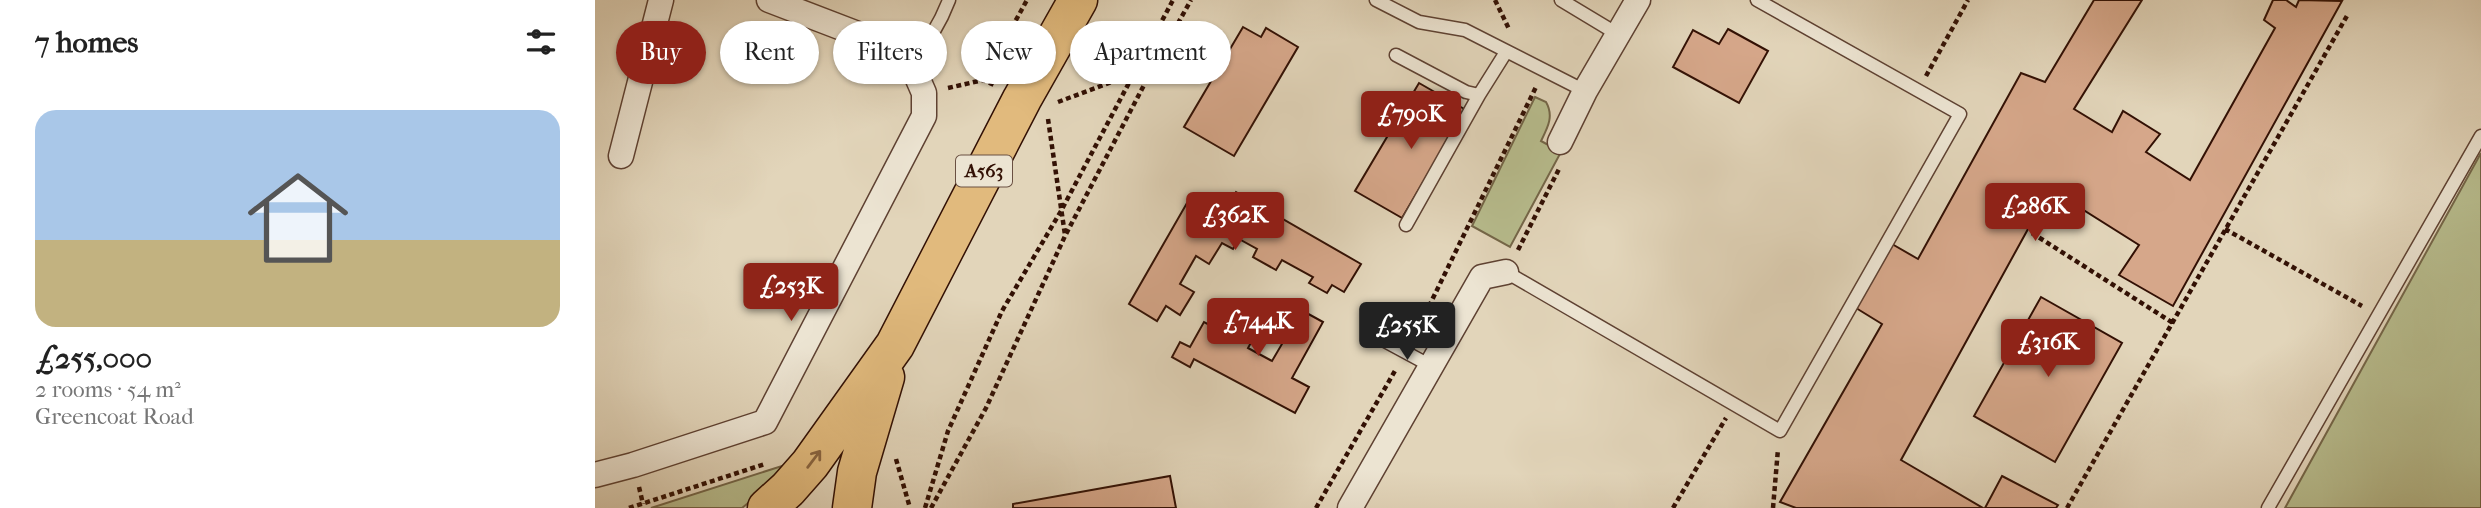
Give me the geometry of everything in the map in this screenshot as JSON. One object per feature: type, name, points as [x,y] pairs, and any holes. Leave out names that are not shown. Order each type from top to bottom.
[{"type":"highway","name":"A563","points":[[767,508],[810,464],[895,345],[1021,99],[1078,0]]},
{"type":"highway","name":"A563","points":[[852,508],[857,472],[895,345]]},
{"type":"street","points":[[621,156],[661,0]]},
{"type":"street","points":[[769,0],[833,25]]},
{"type":"street","points":[[1560,142],[1585,92],[1638,0]]},
{"type":"street","points":[[595,475],[638,485],[765,422],[923,116],[924,93],[920,84]]},
{"type":"street","points":[[1350,508],[1482,277],[1506,272]]},
{"type":"lane","points":[[941,21],[949,0]]},
{"type":"lane","points":[[1376,0],[1419,22],[1465,30],[1585,92]]},
{"type":"lane","points":[[1561,0],[1619,35]]},
{"type":"lane","points":[[1506,272],[1780,431],[1960,114],[1758,0]]},
{"type":"lane","points":[[1406,225],[1506,52]]},
{"type":"lane","points":[[1396,55],[1466,92],[1479,95]]},
{"type":"lane","points":[[2268,508],[2481,136]]},
{"type":"lane","points":[[1368,332],[1431,366]]},
{"type":"path","points":[[1015,21],[1027,0]]},
{"type":"path","points":[[1161,21],[1173,0]]},
{"type":"path","points":[[1179,21],[1191,0]]},
{"type":"path","points":[[1918,90],[1968,0]]},
{"type":"path","points":[[2067,508],[2348,14]]},
{"type":"path","points":[[1316,508],[1406,352],[1544,72]]},
{"type":"path","points":[[1065,236],[1048,118],[1059,102],[1106,84]]},
{"type":"path","points":[[925,508],[948,431],[1002,311],[1061,211],[1127,84]]},
{"type":"path","points":[[931,508],[986,408],[1065,236],[1145,84]]},
{"type":"path","points":[[1506,272],[1566,157],[1560,142]]},
{"type":"path","points":[[2225,229],[2371,312]]},
{"type":"path","points":[[2032,233],[2173,323]]},
{"type":"path","points":[[1673,508],[1734,405]]},
{"type":"path","points":[[1773,508],[1780,431]]},
{"type":"path","points":[[629,508],[638,485],[771,462]]},
{"type":"green space","points":[[1535,97],[1546,102],[1550,112],[1548,126],[1541,141],[1561,152],[1510,247],[1472,226]]},
{"type":"green space","points":[[2481,153],[2481,508],[2285,508]]},
{"type":"green space","points":[[785,465],[758,495],[742,508],[651,508]]},
{"type":"building","points":[[2094,0],[2142,0],[2074,109],[2112,132],[2123,111],[2160,134],[2146,152],[2190,180],[2275,28],[2264,20],[2273,0],[2286,0],[2296,7],[2299,0],[2342,1],[2173,306],[2119,275],[2139,245],[2050,189],[1901,460],[1983,508],[1796,508],[1780,502],[1882,324],[1856,308],[1892,244],[1918,259],[2021,73],[2045,82]]},
{"type":"building","points":[[1243,27],[1261,37],[1266,28],[1298,47],[1234,156],[1184,127],[1209,84],[1231,84],[1231,47]]},
{"type":"building","points":[[1728,29],[1768,51],[1739,103],[1673,67],[1693,30],[1719,44]]},
{"type":"building","points":[[1419,83],[1466,110],[1402,218],[1355,191]]},
{"type":"building","points":[[1236,192],[1361,264],[1344,292],[1332,285],[1327,293],[1309,283],[1313,277],[1282,260],[1276,270],[1253,257],[1257,249],[1239,239],[1233,249],[1222,243],[1209,264],[1196,256],[1180,284],[1194,292],[1180,315],[1166,306],[1157,321],[1129,304],[1191,196],[1223,214]]},
{"type":"building","points":[[2041,297],[2122,343],[2055,462],[1974,416]]},
{"type":"building","points":[[1292,305],[1323,322],[1292,378],[1309,387],[1295,413],[1194,359],[1190,367],[1172,357],[1180,342],[1190,347],[1204,322],[1225,333],[1229,326],[1253,339],[1248,348],[1272,361],[1282,344],[1273,339]]},
{"type":"building","points":[[1170,476],[1176,508],[1013,508],[1013,504]]},
{"type":"building","points":[[2002,476],[2058,505],[2056,508],[1985,508]]}]
